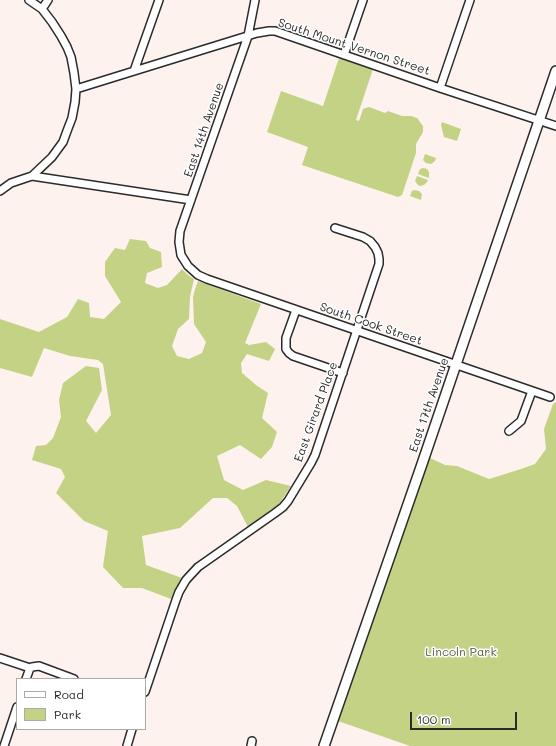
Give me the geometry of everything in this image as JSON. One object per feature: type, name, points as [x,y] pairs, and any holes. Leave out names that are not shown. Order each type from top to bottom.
[{"type":"street","points":[[0,191],[11,183],[32,176],[52,156],[62,142],[72,118],[75,102],[76,89],[74,73],[67,47],[52,22],[42,10],[29,0]]},
{"type":"street","points":[[42,10],[48,0]]},
{"type":"street","points":[[134,71],[158,0]]},
{"type":"street","name":"East 14th Avenue","points":[[188,266],[181,255],[179,242],[180,230],[248,36],[255,0]]},
{"type":"street","points":[[344,55],[363,0]]},
{"type":"street","points":[[440,88],[470,0]]},
{"type":"street","name":"South Mount Vernon Street","points":[[76,89],[263,31],[275,31],[556,126]]},
{"type":"street","name":"East 17th Avenue","points":[[324,746],[556,71]]},
{"type":"street","points":[[32,176],[191,200]]},
{"type":"street","name":"East Girard Place","points":[[146,689],[179,592],[186,580],[198,567],[283,507],[315,455],[377,270],[379,259],[375,247],[370,241],[363,237],[335,228]]},
{"type":"street","name":"South Cook Street","points":[[188,266],[198,275],[207,279],[550,397]]},
{"type":"street","points":[[296,310],[286,338],[286,349],[293,356],[343,373]]},
{"type":"street","points":[[509,431],[521,421],[532,391]]},
{"type":"street","points":[[0,658],[30,668],[39,666],[71,678]]},
{"type":"street","points":[[26,678],[30,668]]},
{"type":"street","points":[[4,746],[16,710]]},
{"type":"street","points":[[127,746],[132,730]]},
{"type":"green space","points":[[339,58],[373,69],[356,120],[359,121],[363,109],[369,107],[385,113],[388,111],[402,116],[417,118],[423,126],[423,132],[416,144],[416,153],[402,195],[398,197],[302,165],[308,147],[267,132],[281,91],[323,106]]},
{"type":"green space","points":[[442,122],[461,129],[457,141],[444,137],[441,125]]},
{"type":"green space","points":[[425,154],[436,158],[435,161],[431,164],[426,163],[423,160]]},
{"type":"green space","points":[[420,169],[427,169],[429,172],[429,178],[418,174]]},
{"type":"green space","points":[[417,176],[428,180],[424,185],[420,186],[415,181]]},
{"type":"green space","points":[[414,190],[419,191],[422,194],[421,200],[410,196]]},
{"type":"green space","points":[[130,239],[146,241],[150,248],[161,252],[162,267],[147,273],[145,283],[158,288],[167,285],[182,269],[194,279],[190,297],[189,319],[178,329],[172,346],[177,356],[189,359],[202,353],[206,342],[194,324],[193,297],[198,281],[261,304],[245,343],[249,345],[266,342],[275,349],[269,361],[247,354],[241,363],[242,373],[268,393],[262,418],[277,432],[272,447],[261,459],[240,445],[217,456],[224,480],[243,490],[266,480],[291,486],[279,504],[248,527],[237,506],[227,498],[213,498],[180,528],[142,536],[146,565],[182,578],[171,599],[142,588],[123,588],[103,567],[108,531],[84,521],[56,493],[65,477],[61,469],[32,460],[36,446],[46,445],[53,438],[61,417],[59,400],[63,383],[86,366],[99,368],[102,390],[86,421],[96,433],[111,415],[103,364],[98,360],[70,356],[44,348],[32,377],[0,368],[0,319],[39,332],[67,317],[78,299],[89,303],[90,317],[104,319],[121,302],[105,276],[105,262],[115,248],[125,250]]},
{"type":"green space","name":"Lincoln Park","points":[[556,402],[556,746],[410,746],[338,721],[428,457],[445,465],[457,466],[489,479],[535,464],[546,449],[544,429],[553,404]]}]
